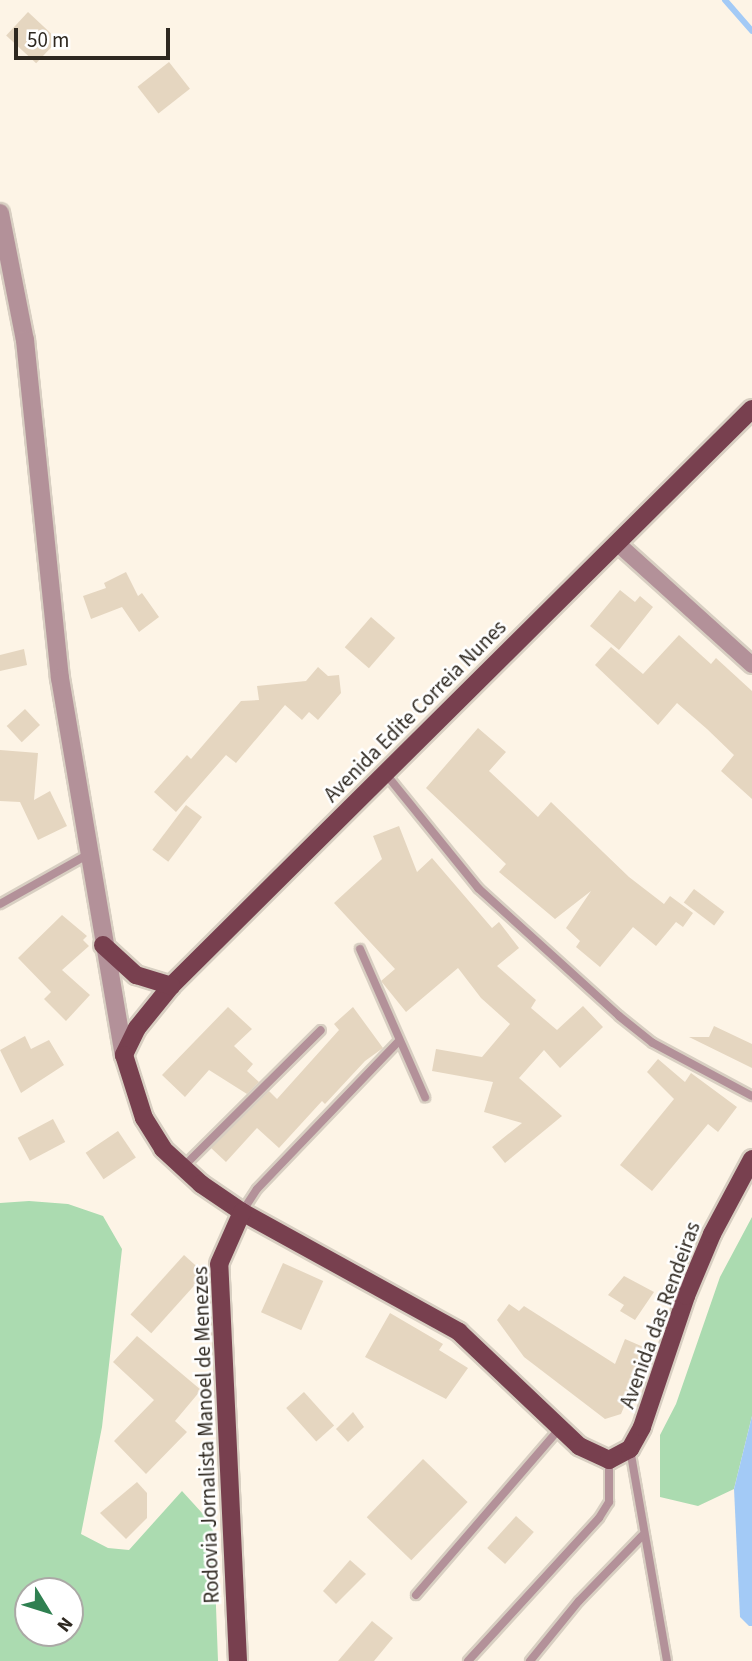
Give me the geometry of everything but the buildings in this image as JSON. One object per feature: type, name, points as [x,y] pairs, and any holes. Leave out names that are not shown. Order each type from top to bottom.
[{"type":"main road","name":"Avenida Edite Correia Nunes","points":[[124,1055],[137,1028],[171,985],[752,409]]},
{"type":"main road","points":[[103,945],[136,975],[171,985]]},
{"type":"main road","points":[[124,1055],[144,1118],[163,1149],[183,1167],[242,1212],[459,1332],[579,1446],[609,1460],[630,1450]]},
{"type":"main road","name":"Avenida das Rendeiras","points":[[630,1450],[655,1396],[686,1296],[712,1234],[752,1159]]},
{"type":"main road","name":"Rodovia Jornalista Manoel de Menezes","points":[[238,1661],[219,1264],[242,1212]]},
{"type":"street","points":[[0,213],[25,340],[60,678],[87,855],[124,1055]]},
{"type":"street","points":[[617,542],[752,665]]},
{"type":"lane","points":[[385,773],[478,888],[619,1016],[653,1043],[752,1097]]},
{"type":"lane","points":[[0,904],[87,855]]},
{"type":"lane","points":[[360,949],[398,1042],[425,1097]]},
{"type":"lane","points":[[183,1167],[321,1030]]},
{"type":"lane","points":[[242,1212],[257,1189],[398,1042]]},
{"type":"lane","points":[[416,1595],[560,1428]]},
{"type":"lane","points":[[630,1450],[642,1536],[667,1661]]},
{"type":"lane","points":[[468,1661],[599,1518],[609,1502],[609,1460]]},
{"type":"lane","points":[[530,1661],[579,1601],[642,1536]]},
{"type":"green space","points":[[29,1201],[68,1204],[103,1216],[122,1249],[102,1427],[81,1534],[108,1548],[129,1550],[182,1491],[213,1525],[218,1661],[0,1661],[0,1203]]},
{"type":"green space","points":[[752,1217],[752,1416],[734,1489],[698,1506],[660,1497],[660,1435],[676,1404],[720,1277]]},
{"type":"water","points":[[752,1416],[752,1626],[749,1626],[740,1617],[734,1489]]},
{"type":"waterway","points":[[725,0],[752,31]]}]
